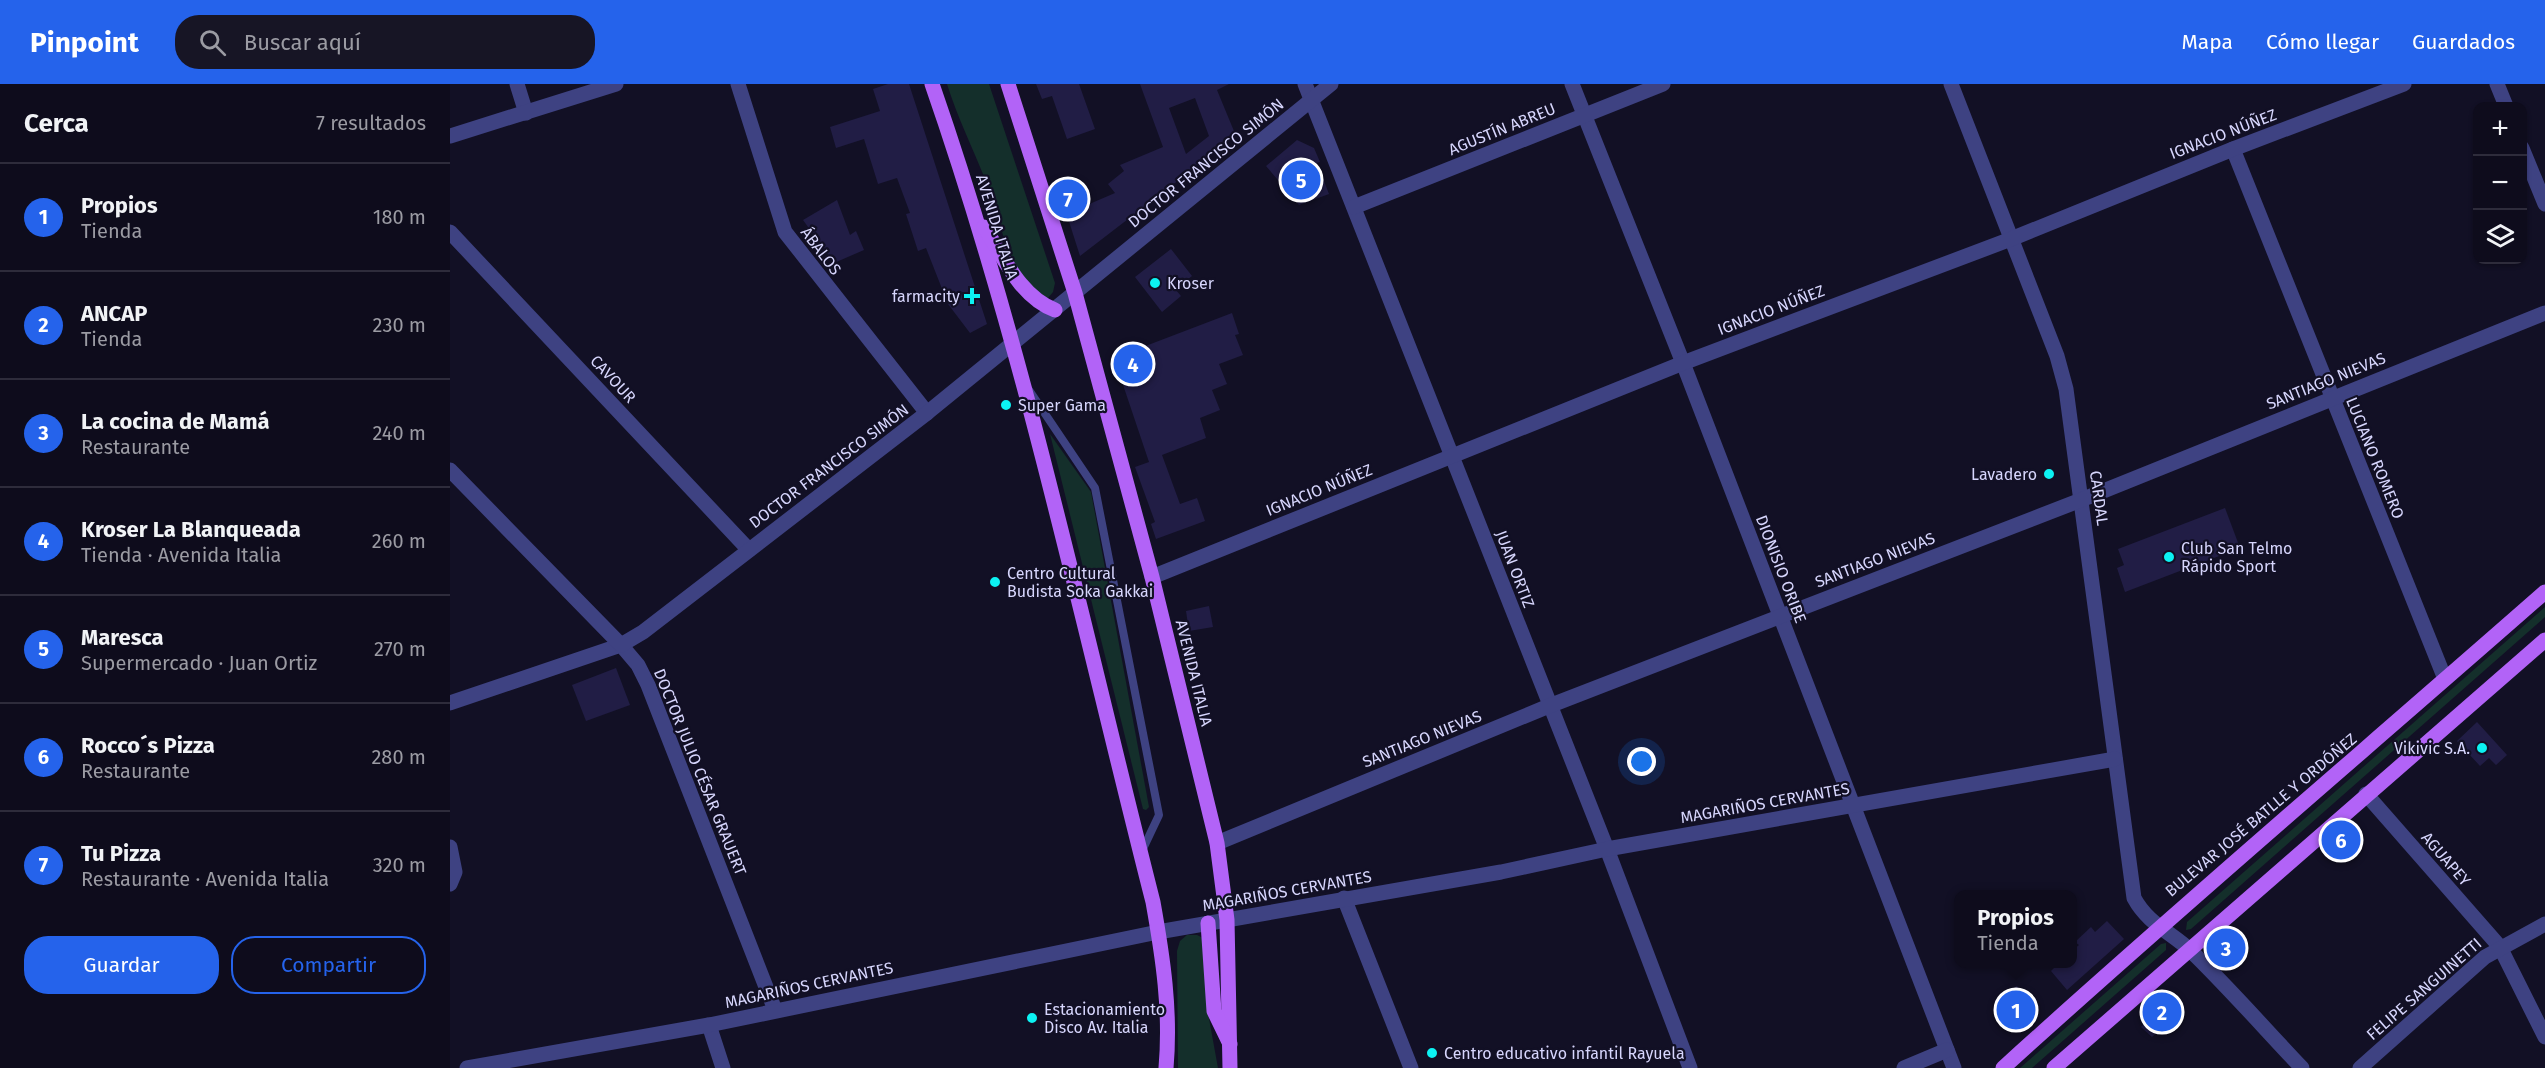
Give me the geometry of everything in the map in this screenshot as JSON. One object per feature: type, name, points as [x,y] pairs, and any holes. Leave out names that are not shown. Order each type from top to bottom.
[{"type":"main road","name":"AVENIDA ITALIA","points":[[932,84],[974,212],[1023,382],[1141,854],[1158,932],[1168,1012],[1166,1068]]},
{"type":"main road","name":"AVENIDA ITALIA","points":[[1008,84],[1075,294],[1152,577],[1217,843],[1227,920],[1230,1068]]},
{"type":"main road","points":[[974,212],[1028,294],[1041,305],[1054,310]]},
{"type":"main road","name":"BULEVAR JOSÉ BATLLE Y ORDÓÑEZ","points":[[2003,1068],[2157,927],[2344,770],[2545,592]]},
{"type":"main road","points":[[2054,1068],[2545,640]]},
{"type":"main road","points":[[1208,923],[1214,1011],[1231,1047]]},
{"type":"street","points":[[517,84],[526,113]]},
{"type":"street","points":[[450,136],[616,84]]},
{"type":"street","name":"ÁBALOS","points":[[738,84],[784,232],[927,413]]},
{"type":"street","name":"JUAN ORTIZ","points":[[1305,84],[1607,849],[1690,1068]]},
{"type":"street","name":"DOCTOR FRANCISCO SIMÓN","points":[[1075,294],[1331,84]]},
{"type":"street","name":"DIONISIO ORIBE","points":[[1572,84],[1683,363],[1954,1068]]},
{"type":"street","name":"AGUSTÍN ABREU","points":[[1354,207],[1663,84]]},
{"type":"street","name":"CARDAL","points":[[1951,84],[2057,356],[2066,389],[2134,898],[2142,912],[2157,927],[2189,949],[2302,1068]]},
{"type":"street","name":"IGNACIO NÚÑEZ","points":[[1152,577],[1683,363],[2011,239],[2233,149],[2404,84]]},
{"type":"street","points":[[2497,84],[2504,102]]},
{"type":"street","name":"LUCIANO ROMERO","points":[[2233,149],[2445,679]]},
{"type":"street","points":[[2526,156],[2545,204]]},
{"type":"street","name":"CAVOUR","points":[[450,232],[749,550]]},
{"type":"street","points":[[1054,310],[1075,294]]},
{"type":"street","name":"DOCTOR FRANCISCO SIMÓN","points":[[450,703],[621,645],[643,632],[927,413],[1054,310]]},
{"type":"street","name":"SANTIAGO NIEVAS","points":[[1217,843],[1549,706],[2081,501],[2545,313]]},
{"type":"street","name":"DOCTOR JULIO CÉSAR GRAUERT","points":[[450,470],[638,665],[648,685],[775,1010]]},
{"type":"street","name":"MAGARIÑOS CERVANTES","points":[[467,1068],[709,1025],[1158,932],[1501,872],[1607,849],[2115,759]]},
{"type":"street","name":"AGUAPEY","points":[[2366,794],[2500,947],[2545,1037]]},
{"type":"street","points":[[450,847],[455,872],[450,884]]},
{"type":"street","points":[[1344,898],[1411,1068]]},
{"type":"street","name":"FELIPE SANGUINETTI","points":[[2360,1068],[2485,957],[2545,924]]},
{"type":"street","points":[[709,1025],[723,1068]]},
{"type":"street","points":[[1904,1068],[1947,1050]]},
{"type":"lane","name":"AVENIDA ITALIA","points":[[1023,382],[1095,488],[1159,814],[1141,854]]},
{"type":"green space","points":[[947,84],[989,84],[1055,283],[1053,292],[1048,298],[1036,293],[1025,282],[1016,266],[985,179]]},
{"type":"green space","points":[[1050,434],[1091,492],[1149,807],[1146,810],[1143,809]]},
{"type":"green space","points":[[2545,607],[2545,617],[2191,929],[2186,930],[2187,922]]},
{"type":"green space","points":[[1187,935],[1197,935],[1203,938],[1208,1013],[1218,1068],[1178,1068],[1177,951],[1180,941]]},
{"type":"green space","points":[[2166,943],[2166,950],[2032,1068],[2020,1068],[2161,944]]},
{"type":"building","points":[[888,84],[909,84],[987,324],[970,333],[948,304],[926,248],[918,251],[906,214],[910,213],[897,178],[878,184],[864,139],[836,148],[830,127],[880,111],[873,89]]},
{"type":"building","points":[[1036,84],[1079,84],[1095,129],[1067,139],[1052,96],[1042,99]]},
{"type":"building","points":[[1140,84],[1229,84],[1217,90],[1236,136],[1080,256],[1065,209],[1077,202],[1080,208],[1115,193],[1108,184],[1124,171],[1120,165],[1163,147]],"holes":[[[1195,98],[1209,136],[1186,154],[1169,108]]]},
{"type":"building","points":[[1297,140],[1314,148],[1329,194],[1299,205],[1266,166]]},
{"type":"building","points":[[837,200],[850,235],[856,231],[864,250],[834,263],[803,220]]},
{"type":"building","points":[[1171,249],[1192,276],[1175,289],[1181,296],[1162,312],[1135,277]]},
{"type":"building","points":[[1232,313],[1239,334],[1235,335],[1243,355],[1219,364],[1227,384],[1212,390],[1220,410],[1200,418],[1206,438],[1162,455],[1180,504],[1197,498],[1205,521],[1156,539],[1151,524],[1155,522],[1135,467],[1149,462],[1114,358]]},
{"type":"building","name":"Club San Telmo Rápido Sport","points":[[2225,508],[2240,548],[2125,592],[2117,568],[2124,565],[2118,549]]},
{"type":"building","points":[[1209,606],[1213,627],[1189,631],[1186,611]]},
{"type":"building","points":[[616,668],[630,705],[586,721],[572,685]]},
{"type":"building","name":"Vikivic S.A.","points":[[2477,722],[2507,755],[2496,765],[2489,758],[2480,766],[2457,741]]},
{"type":"building","points":[[2107,921],[2124,939],[2067,990],[2051,971],[2054,968],[2077,968],[2077,947],[2079,945],[2077,940],[2091,927],[2095,932]]},
{"type":"building","points":[[2017,986],[2029,1005],[2007,1019],[1995,1000]]},
{"type":"building","points":[[2163,1007],[2173,1017],[2152,1037],[2141,1027]]},
{"type":"place","name":"Maresca","points":[[1301,180]]},
{"type":"place","name":"Tu Pizza","points":[[1068,199]]},
{"type":"place","name":"Kroser","points":[[1155,283]]},
{"type":"place","name":"farmacity","points":[[972,296]]},
{"type":"place","name":"Kroser La Blanqueada","points":[[1133,364]]},
{"type":"place","name":"Super Gama","points":[[1006,405]]},
{"type":"place","name":"Lavadero","points":[[2049,474]]},
{"type":"place","name":"Club San Telmo Rápido Sport","points":[[2169,557]]},
{"type":"place","name":"Centro Cultural Budista Soka Gakkai","points":[[995,582]]},
{"type":"place","name":"Vikivic S.A.","points":[[2482,748]]},
{"type":"place","name":"Rocco´s Pizza","points":[[2341,840]]},
{"type":"place","name":"La cocina de Mamá","points":[[2226,948]]},
{"type":"place","name":"Propios","points":[[2016,1010]]},
{"type":"place","name":"ANCAP","points":[[2162,1012]]},
{"type":"place","name":"Estacionamiento Disco Av. Italia","points":[[1032,1018]]},
{"type":"place","name":"Centro educativo infantil Rayuela","points":[[1432,1053]]}]
